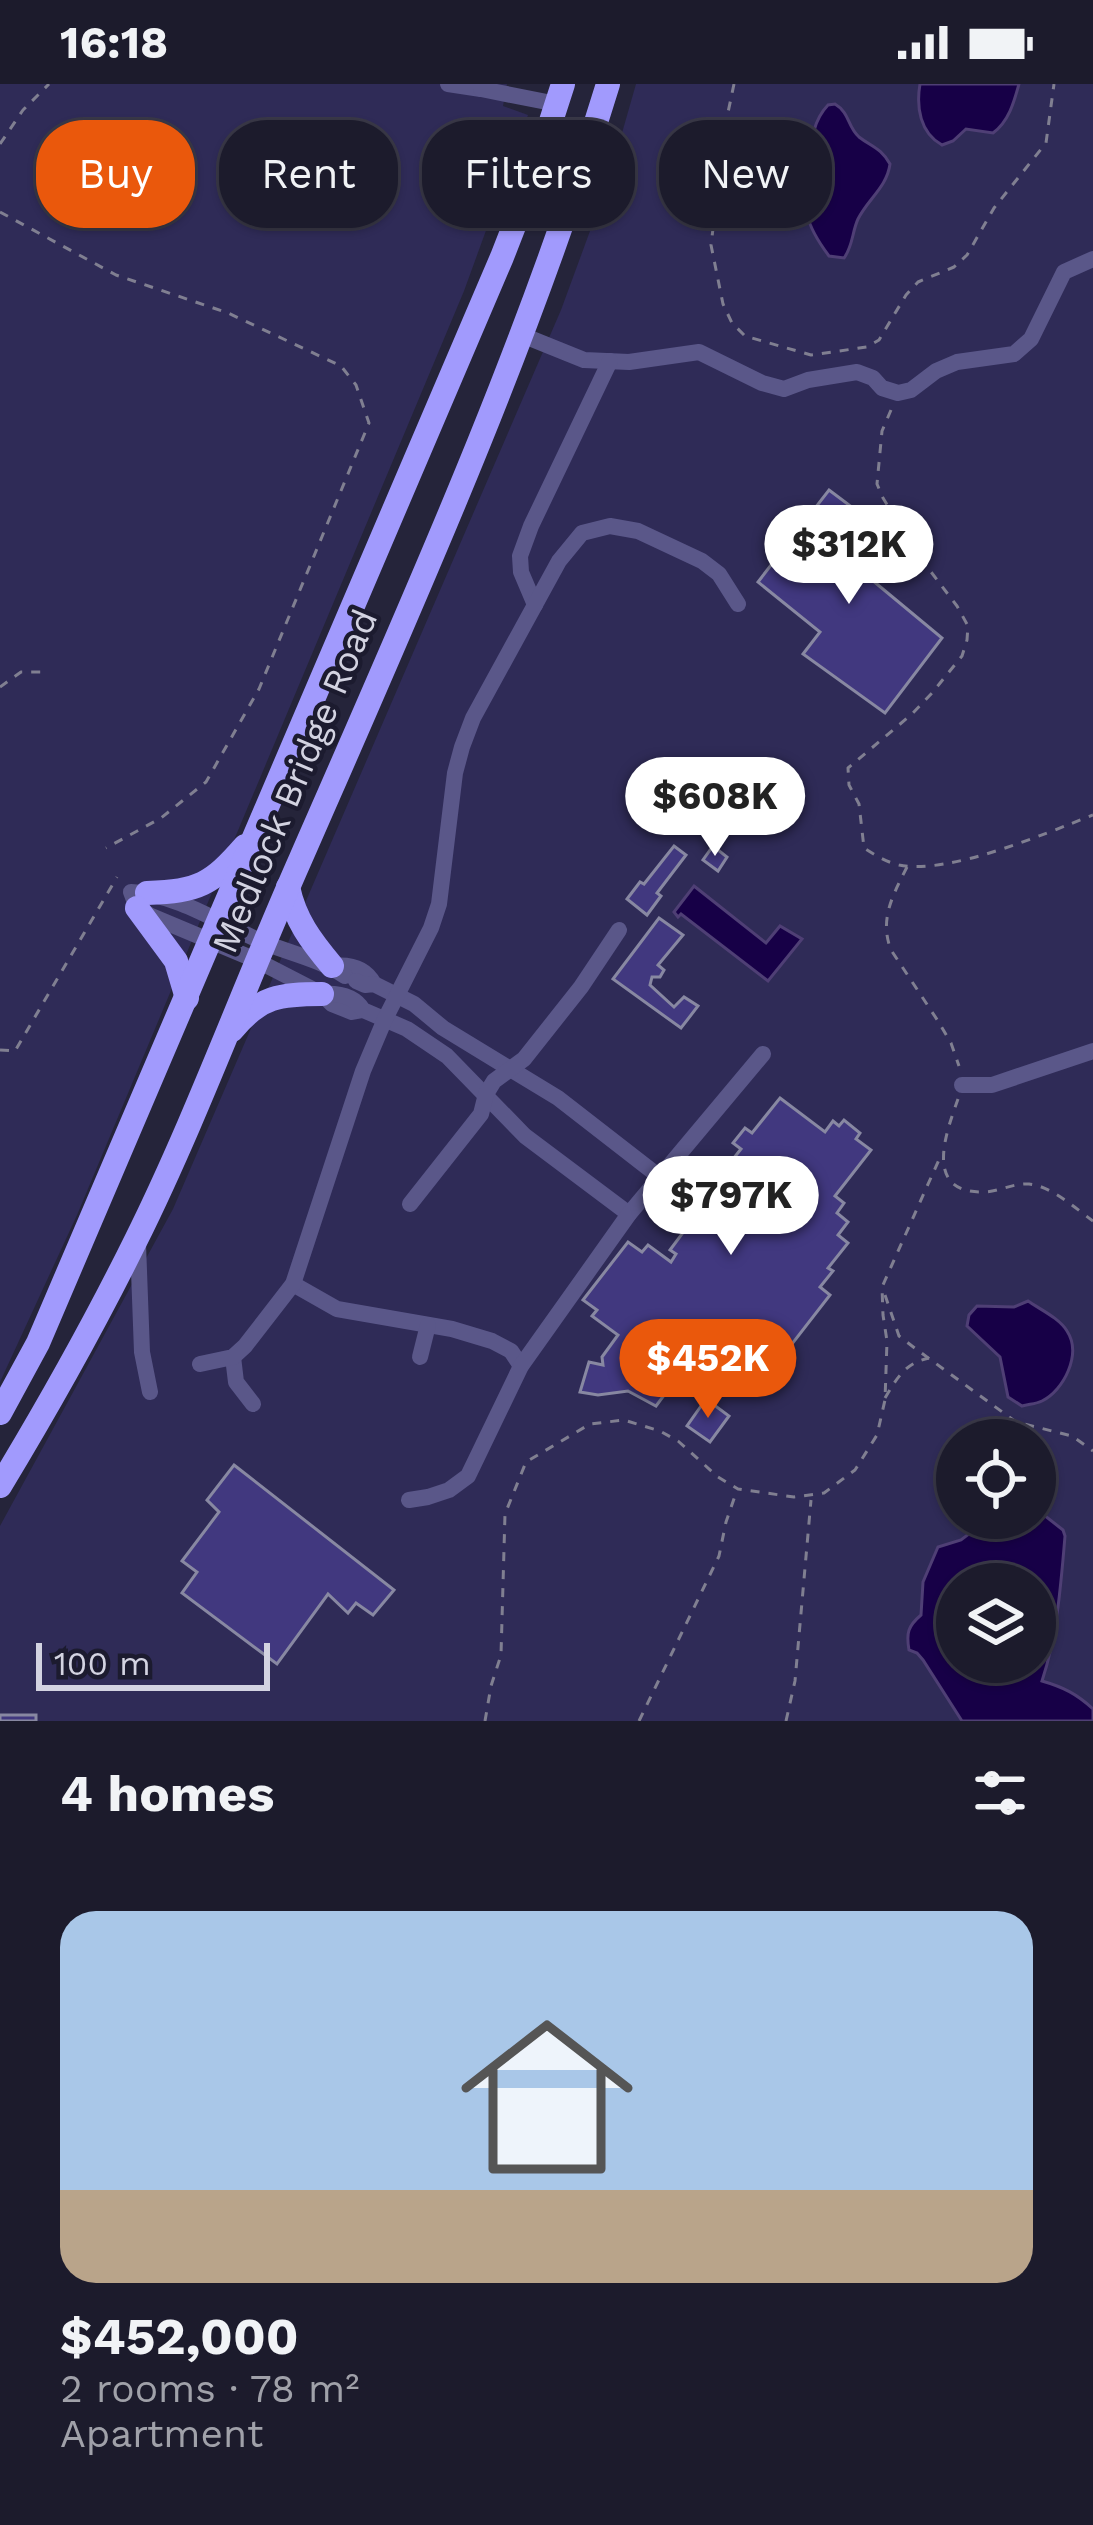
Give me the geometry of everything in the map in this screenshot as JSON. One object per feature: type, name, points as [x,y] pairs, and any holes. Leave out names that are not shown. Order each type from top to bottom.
[{"type":"highway","name":"Medlock Bridge Road","points":[[0,1486],[66,1376],[138,1236],[220,1047],[522,335],[608,84]]},
{"type":"highway","name":"Medlock Bridge Road","points":[[0,1413],[38,1343],[216,931],[502,257],[560,94]]},
{"type":"highway","points":[[187,998],[171,950],[142,900],[212,880],[258,831]]},
{"type":"highway","points":[[288,887],[306,936],[352,977]]},
{"type":"highway","points":[[220,1047],[237,1024],[267,999],[322,994]]},
{"type":"lane","points":[[448,84],[560,94]]},
{"type":"lane","points":[[522,335],[584,360],[629,362],[699,352],[762,383],[784,388],[857,372],[898,393],[957,362],[1014,354],[1031,339],[1064,272],[1093,259]]},
{"type":"lane","points":[[535,605],[520,556],[610,361]]},
{"type":"lane","points":[[200,1364],[232,1357],[245,1346],[293,1284],[363,1071],[439,904],[462,747],[473,718],[559,561],[582,533],[610,526],[638,530],[702,560],[719,574],[738,604]]},
{"type":"lane","points":[[142,900],[260,951],[397,994],[442,1028],[558,1098],[661,1178]]},
{"type":"lane","points":[[410,1204],[481,1114],[494,1081],[524,1059],[620,930]]},
{"type":"lane","points":[[260,951],[322,994],[338,993],[426,1040],[525,1136],[629,1214]]},
{"type":"lane","points":[[322,994],[352,977]]},
{"type":"lane","points":[[962,1085],[992,1085],[1093,1051]]},
{"type":"lane","points":[[409,1500],[449,1490],[468,1475],[521,1366],[629,1214],[764,1054]]},
{"type":"lane","points":[[138,1236],[142,1352],[150,1392]]},
{"type":"lane","points":[[293,1284],[337,1309],[428,1324],[492,1341],[511,1351],[521,1366]]},
{"type":"lane","points":[[420,1357],[428,1324]]},
{"type":"lane","points":[[232,1357],[236,1382],[253,1404]]},
{"type":"path","points":[[0,144],[23,110],[49,84]]},
{"type":"path","points":[[734,84],[711,245],[723,304],[745,336],[811,355],[879,340],[918,282],[954,267],[967,255],[994,208],[1046,142],[1054,84]]},
{"type":"path","points":[[0,212],[116,274],[228,313],[340,366],[356,385],[369,423],[259,689],[206,782],[161,818],[106,848]]},
{"type":"path","points":[[898,393],[881,431],[877,484],[915,551],[957,606],[968,626],[967,640],[962,656],[932,693],[848,768],[849,785],[859,804],[864,848],[902,866],[931,866],[1045,834],[1093,815]]},
{"type":"path","points":[[0,687],[21,672],[44,672]]},
{"type":"path","points":[[0,1050],[15,1051],[117,877]]},
{"type":"path","points":[[485,1721],[501,1655],[505,1514],[526,1462],[590,1424],[624,1420],[678,1441],[738,1489],[794,1497],[824,1493],[855,1470],[878,1435],[885,1400],[882,1287],[942,1153]]},
{"type":"path","points":[[882,1287],[899,1336],[1016,1422],[1072,1436],[1093,1451]]},
{"type":"path","points":[[885,1400],[899,1374],[914,1361],[929,1358]]},
{"type":"path","points":[[639,1721],[719,1556],[738,1489]]},
{"type":"path","points":[[786,1721],[795,1681],[811,1500]]},
{"type":"shaded area","points":[[0,84],[507,84],[503,106],[528,115],[526,120],[422,120],[422,228],[487,228],[77,1215],[0,1382]]},
{"type":"shaded area","points":[[636,84],[1093,84],[1093,1721],[0,1721],[0,1526],[173,1209],[561,310],[591,228],[635,228],[635,120],[626,120]]},
{"type":"shaded area","points":[[920,84],[1019,84],[1007,117],[993,133],[966,129],[942,145],[921,119]]},
{"type":"shaded area","points":[[828,105],[843,111],[855,133],[890,164],[858,219],[844,258],[829,256],[812,228],[832,228],[832,120],[818,120]]},
{"type":"shaded area","points":[[694,886],[766,943],[780,926],[802,939],[768,981],[674,912]]},
{"type":"shaded area","points":[[1028,1301],[1064,1326],[1073,1350],[1057,1389],[1042,1401],[1022,1406],[1008,1397],[1000,1357],[967,1326],[977,1306],[1014,1307]]},
{"type":"shaded area","points":[[1056,1524],[1063,1530],[1056,1621],[1056,1563],[936,1563],[936,1680],[917,1653],[909,1650],[909,1630],[921,1615],[923,1582],[938,1547],[961,1540],[1056,1539]]},
{"type":"shaded area","points":[[938,1683],[1047,1683],[1093,1709],[1093,1721],[962,1721]]},
{"type":"building","points":[[829,490],[865,517],[848,538],[879,561],[866,575],[942,638],[885,713],[803,654],[820,632],[758,582]]},
{"type":"building","points":[[674,846],[686,855],[657,893],[661,896],[647,915],[627,899]]},
{"type":"building","points":[[713,846],[727,857],[718,871],[703,860]]},
{"type":"building","points":[[659,918],[683,935],[658,965],[664,970],[660,977],[652,977],[650,985],[674,1007],[684,997],[698,1006],[681,1028],[613,979]]},
{"type":"building","points":[[780,1098],[825,1132],[833,1121],[839,1126],[844,1120],[860,1133],[856,1139],[871,1150],[835,1196],[844,1203],[837,1213],[848,1222],[838,1235],[848,1243],[820,1287],[830,1295],[792,1344],[772,1329],[751,1357],[720,1333],[699,1360],[689,1352],[666,1382],[671,1386],[656,1406],[628,1391],[580,1392],[589,1362],[603,1365],[602,1357],[618,1335],[592,1316],[597,1310],[583,1300],[628,1242],[642,1252],[648,1245],[671,1262],[676,1254],[670,1250],[685,1230],[677,1225],[673,1231],[651,1214],[667,1193],[689,1210],[684,1215],[692,1221],[711,1197],[706,1193],[741,1149],[733,1143],[745,1128],[752,1133]]},
{"type":"building","points":[[706,1399],[729,1416],[710,1442],[687,1426]]},
{"type":"building","points":[[234,1465],[394,1590],[373,1615],[356,1603],[348,1613],[328,1594],[277,1664],[182,1593],[197,1572],[182,1561],[219,1512],[207,1500]]},
{"type":"building","points":[[0,1715],[36,1715],[36,1721],[0,1721]]}]
